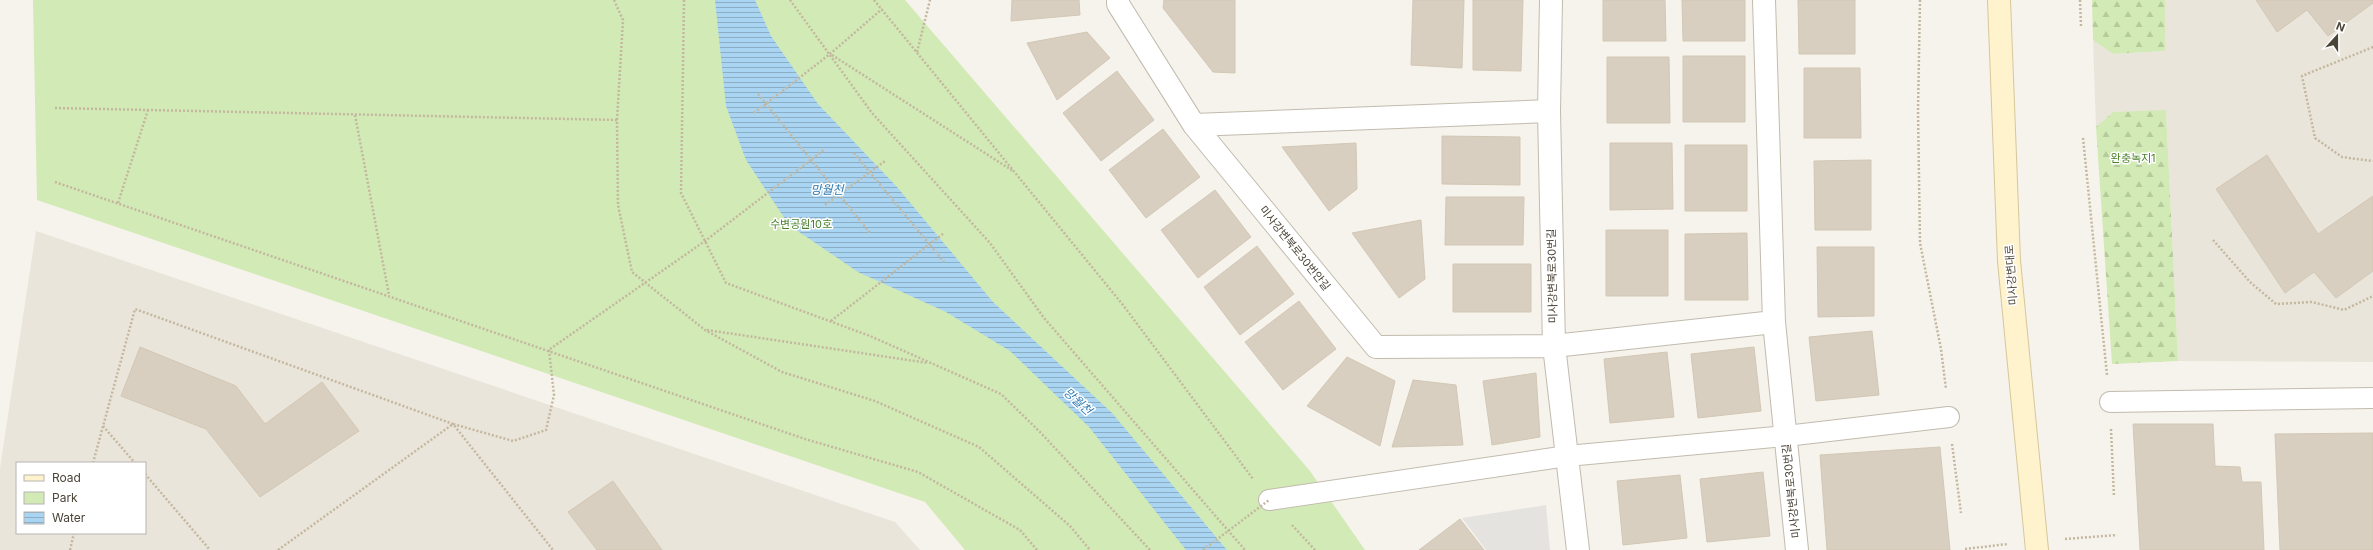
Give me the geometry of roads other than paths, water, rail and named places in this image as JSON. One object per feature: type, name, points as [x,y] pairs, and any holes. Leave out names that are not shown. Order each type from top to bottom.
[{"type":"main road","name":"미사강변대로","points":[[1999,0],[2009,261],[2037,550]]},
{"type":"street","name":"미사강변북로30번안길","points":[[1118,0],[1118,4],[1194,125],[1376,347],[1554,346]]},
{"type":"street","name":"미사강변북로30번길","points":[[1551,0],[1549,110],[1554,346],[1578,550]]},
{"type":"street","name":"미사강변북로30번길","points":[[1764,0],[1774,322],[1797,550]]},
{"type":"street","points":[[1194,125],[1549,110]]},
{"type":"street","points":[[1554,346],[1774,322]]},
{"type":"street","points":[[2110,402],[2373,398]]},
{"type":"street","points":[[1269,500],[1567,456],[1786,436],[1949,417]]},
{"type":"water","name":"망월천","points":[[715,0],[755,0],[771,36],[818,104],[897,187],[993,302],[1112,413],[1227,550],[1186,550],[1089,427],[1010,351],[946,312],[858,272],[789,225],[746,160],[726,106]]},
{"type":"park label","name":"완충녹지1","points":[[2133,158]]},
{"type":"park label","name":"수변공원10호","points":[[801,224]]}]
